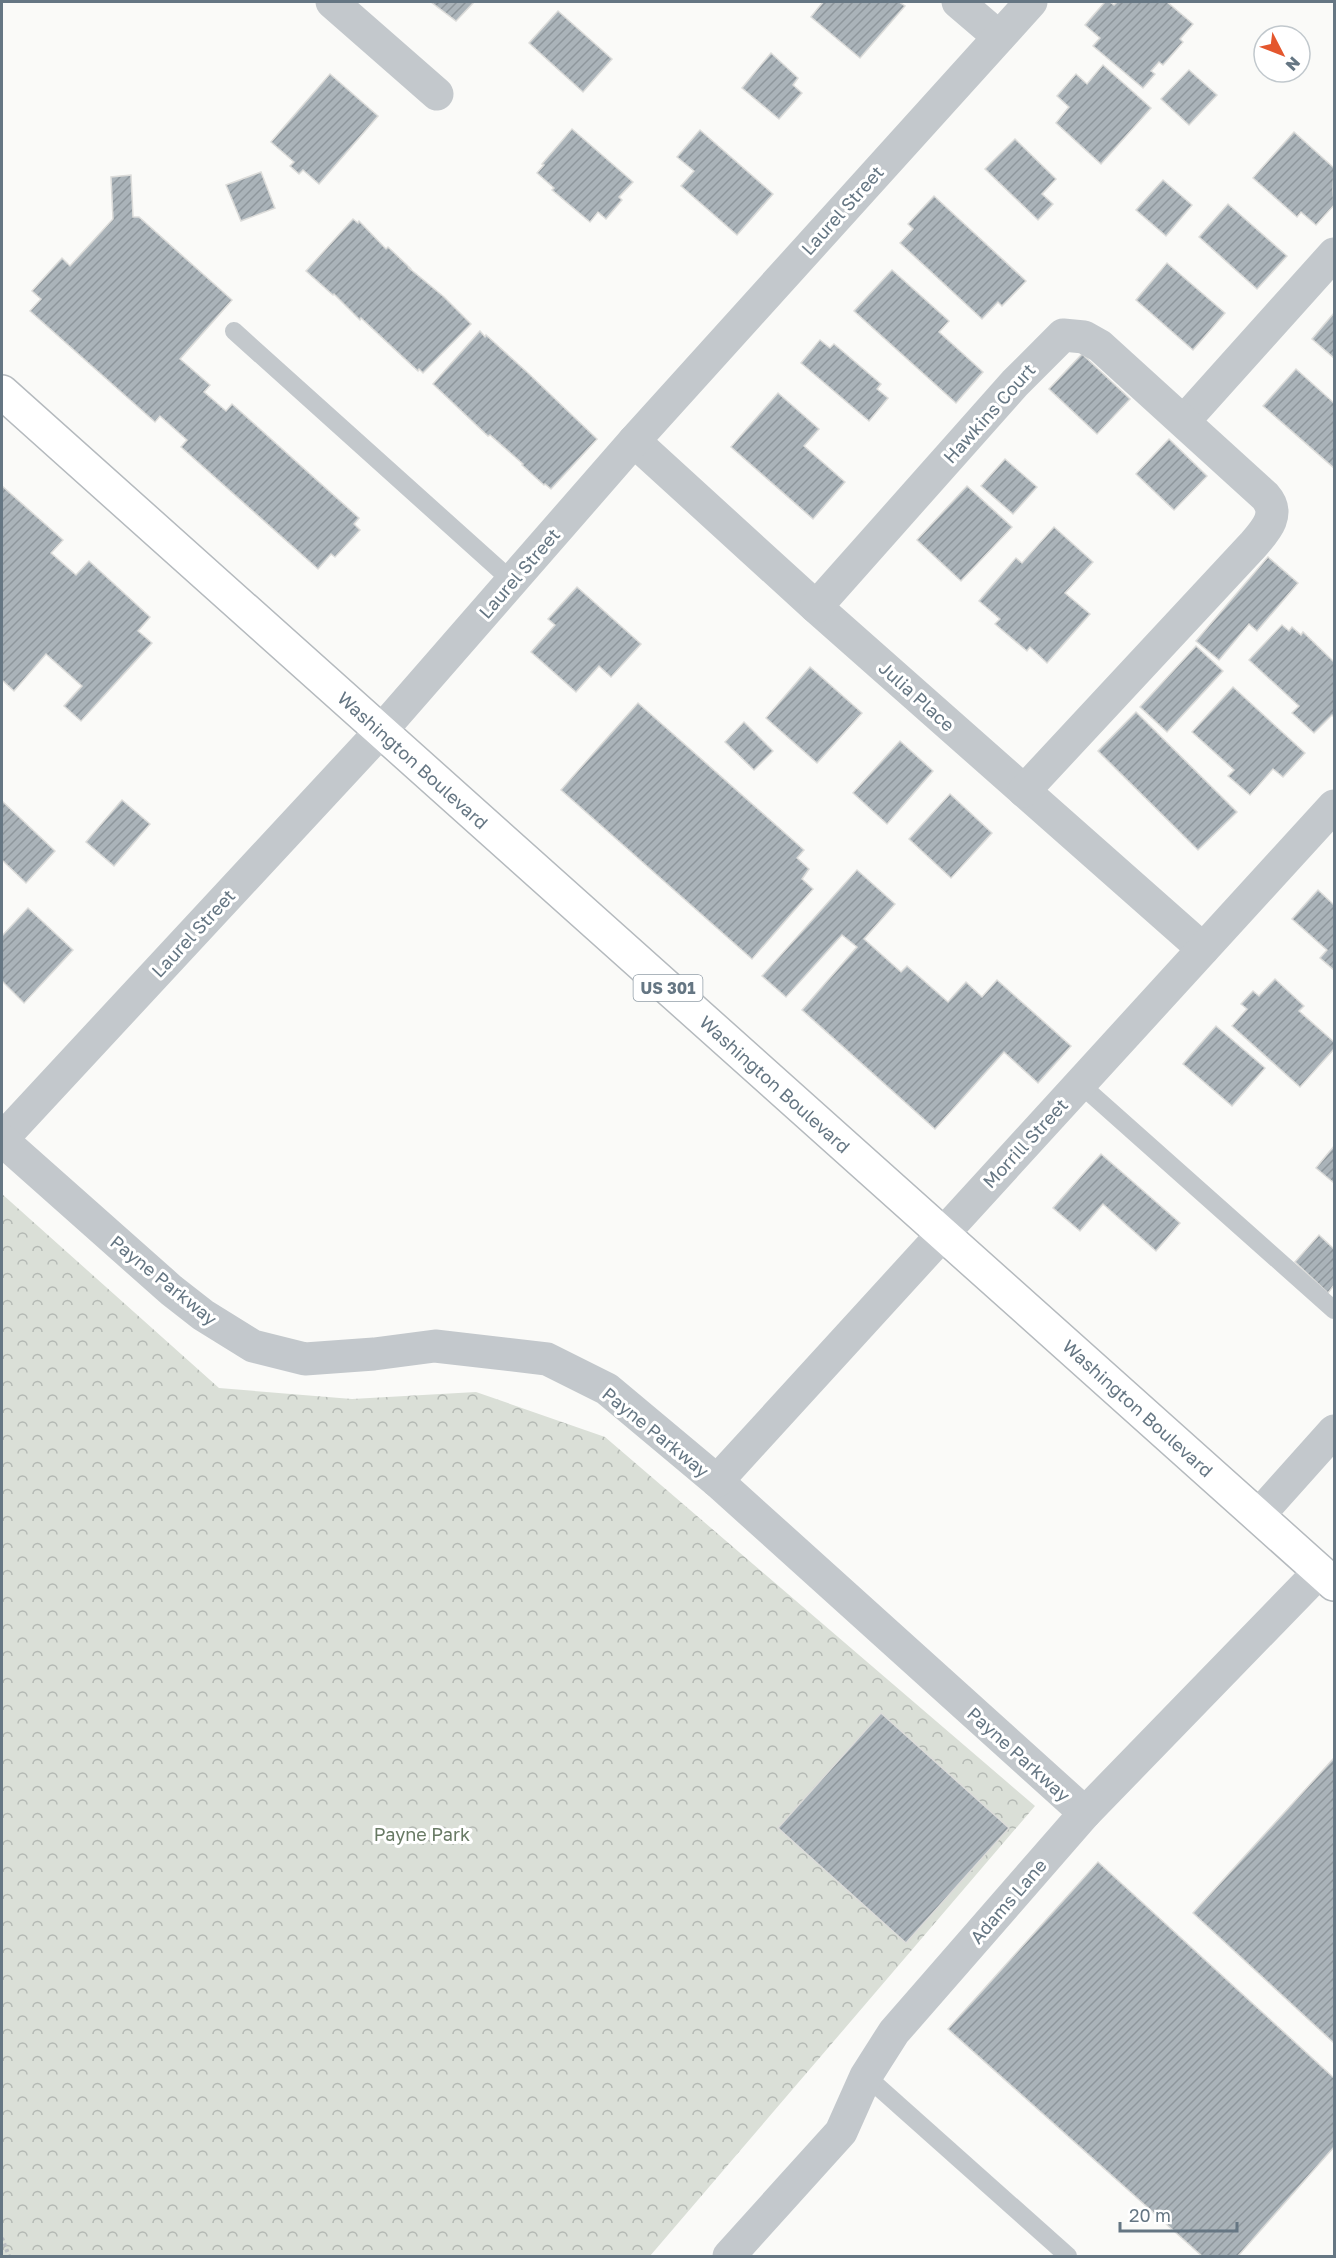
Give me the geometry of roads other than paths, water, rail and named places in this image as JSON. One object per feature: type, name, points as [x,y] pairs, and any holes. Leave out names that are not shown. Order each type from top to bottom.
[{"type":"main road","name":"Washington Boulevard","points":[[2,392],[1328,1578]]},
{"type":"street","points":[[332,2],[437,94]]},
{"type":"street","points":[[958,2],[999,37]]},
{"type":"street","name":"Laurel Street","points":[[2,1139],[381,731],[634,441],[1031,2]]},
{"type":"street","points":[[1184,421],[1335,254]]},
{"type":"street","name":"Hawkins Court","points":[[816,607],[1015,383],[1063,335],[1084,337],[1100,345],[1265,496],[1271,503],[1271,521],[1253,544],[1024,791]]},
{"type":"street","name":"Julia Place","points":[[634,441],[816,607],[1203,949]]},
{"type":"street","name":"Morrill Street","points":[[717,1481],[1335,806]]},
{"type":"street","name":"Payne Parkway","points":[[2,1139],[171,1290],[203,1315],[253,1346],[305,1359],[374,1354],[435,1346],[547,1359],[607,1389],[717,1481],[1085,1813]]},
{"type":"street","points":[[1258,1516],[1335,1431]]},
{"type":"street","name":"Adams Lane","points":[[729,2256],[841,2132],[866,2076],[894,2032],[1085,1813],[1328,1578]]},
{"type":"lane","points":[[234,331],[512,581]]},
{"type":"lane","points":[[1080,1084],[1335,1310]]},
{"type":"lane","points":[[866,2076],[1068,2256]]},
{"type":"park label","name":"Payne Park","points":[[422,1834]]}]
